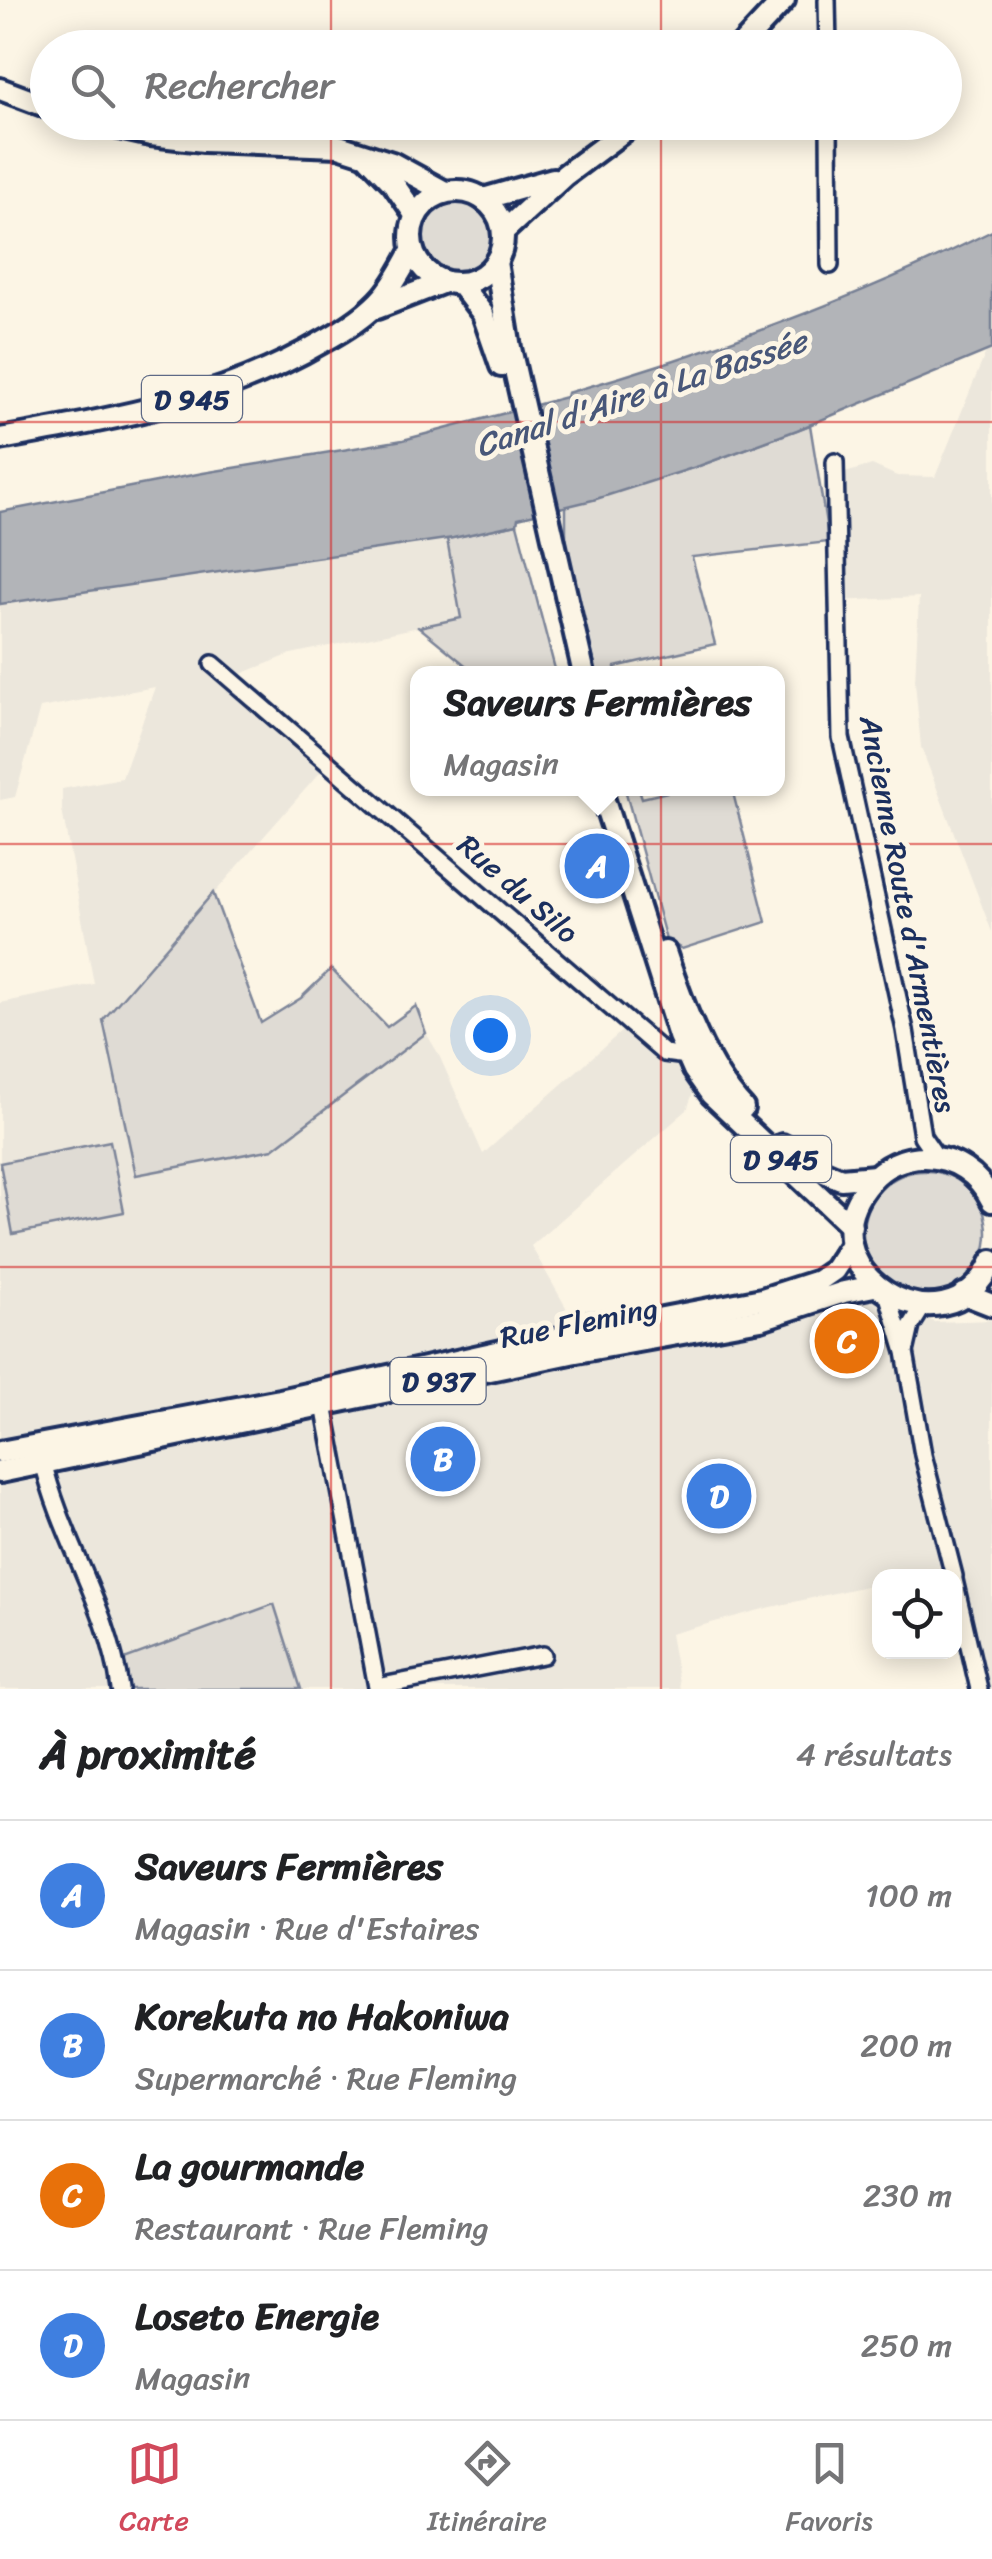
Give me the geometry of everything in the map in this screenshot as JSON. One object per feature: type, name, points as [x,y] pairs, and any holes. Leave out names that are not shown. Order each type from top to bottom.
[{"type":"main road","points":[[756,30],[784,0]]},
{"type":"main road","points":[[0,89],[30,100]]},
{"type":"main road","points":[[195,140],[319,144],[364,153],[446,192]]},
{"type":"main road","points":[[503,232],[565,174],[611,140]]},
{"type":"main road","points":[[364,153],[393,183],[416,216]]},
{"type":"main road","points":[[483,199],[565,174]]},
{"type":"main road","points":[[452,283],[480,277],[496,262],[502,248],[503,232],[497,213],[483,199],[458,191],[428,201],[416,216],[412,251],[424,270],[452,283],[484,314],[514,392]]},
{"type":"main road","name":"D 945","points":[[0,440],[114,419],[222,390],[302,354],[366,313],[382,298],[412,251]]},
{"type":"main road","points":[[496,262],[514,392],[571,666]]},
{"type":"main road","name":"D 945","points":[[366,313],[452,283]]},
{"type":"main road","points":[[541,512],[582,666]]},
{"type":"main road","name":"D 945","points":[[603,796],[711,1094],[851,1235]]},
{"type":"main road","name":"D 945","points":[[616,796],[695,1050],[770,1138],[810,1166],[842,1179],[875,1176]]},
{"type":"main road","points":[[875,1176],[908,1159],[937,1158],[968,1170],[986,1183],[992,1201]]},
{"type":"main road","name":"Rue Fleming","points":[[0,1452],[280,1400],[762,1299],[818,1280],[834,1270],[851,1235],[858,1198],[875,1176]]},
{"type":"main road","points":[[851,1235],[864,1274],[881,1291],[914,1305],[946,1302],[964,1294],[978,1283],[992,1261]]},
{"type":"main road","name":"Rue Fleming","points":[[0,1472],[571,1353],[761,1319],[881,1291]]},
{"type":"main road","points":[[964,1294],[992,1305]]},
{"type":"street","points":[[827,0],[828,30]]},
{"type":"street","points":[[829,140],[830,265]]},
{"type":"street","name":"Ancienne Route d'Armentières","points":[[835,462],[841,736],[905,1030],[921,1134],[937,1158]]},
{"type":"street","name":"Rue du Silo","points":[[212,664],[664,1053],[695,1050]]},
{"type":"street","name":"Ancienne Route d'Armentières","points":[[908,1159],[921,1134]]},
{"type":"street","points":[[881,1291],[905,1352],[923,1454],[952,1569]]},
{"type":"street","points":[[905,1352],[911,1326],[924,1305]]},
{"type":"street","points":[[324,1405],[377,1687],[543,1655]]},
{"type":"street","points":[[43,1461],[50,1494],[107,1630],[120,1689]]},
{"type":"street","points":[[962,1614],[979,1689]]},
{"type":"shaded area","points":[[457,202],[481,212],[491,236],[481,260],[457,270],[433,260],[423,236],[433,212]]},
{"type":"shaded area","points":[[992,349],[992,932],[921,747],[915,682],[919,597],[838,601],[835,476],[872,465],[897,476],[935,477],[986,352]]},
{"type":"shaded area","points":[[810,425],[829,542],[692,557],[715,644],[619,666],[595,666],[566,547],[566,506],[699,466]]},
{"type":"shaded area","points":[[517,524],[554,666],[466,666],[419,627],[461,618],[447,539]]},
{"type":"shaded area","points":[[447,539],[462,618],[291,654],[221,682],[324,768],[103,1020],[273,1149],[426,1033],[483,1154],[631,1023],[697,1081],[687,1110],[531,1246],[567,1309],[760,1311],[851,1275],[879,1302],[935,1322],[992,1320],[992,1689],[979,1689],[962,1614],[962,1569],[951,1566],[872,1569],[872,1585],[670,1634],[680,1689],[301,1689],[274,1605],[126,1689],[0,1689],[0,1003],[94,984],[62,810],[62,789],[122,778],[155,687],[40,708],[15,797],[0,800],[0,604]]},
{"type":"shaded area","points":[[627,796],[734,796],[766,922],[682,949],[666,940]]},
{"type":"shaded area","points":[[213,893],[261,1023],[301,998],[331,969],[387,1027],[416,1006],[426,1033],[273,1149],[136,1175],[103,1020]]},
{"type":"shaded area","points":[[110,1141],[124,1212],[13,1234],[0,1163]]},
{"type":"shaded area","points":[[925,1171],[949,1175],[969,1189],[983,1209],[987,1233],[983,1257],[969,1277],[949,1291],[925,1295],[901,1291],[881,1277],[867,1257],[863,1233],[867,1209],[881,1189],[901,1175]]},
{"type":"shaded area","points":[[274,1604],[301,1689],[126,1689],[124,1659]]},
{"type":"water","name":"Canal d'Aire à La Bassée","points":[[992,231],[992,349],[797,430],[593,500],[518,518],[517,524],[453,538],[0,604],[0,512],[403,440],[566,397],[567,393],[784,322]]},
{"type":"place","name":"Saveurs Fermières","points":[[597,866]]},
{"type":"place","name":"La gourmande","points":[[847,1341]]},
{"type":"place","name":"Korekuta no Hakoniwa","points":[[443,1459]]},
{"type":"place","name":"Loseto Energie","points":[[719,1496]]}]
